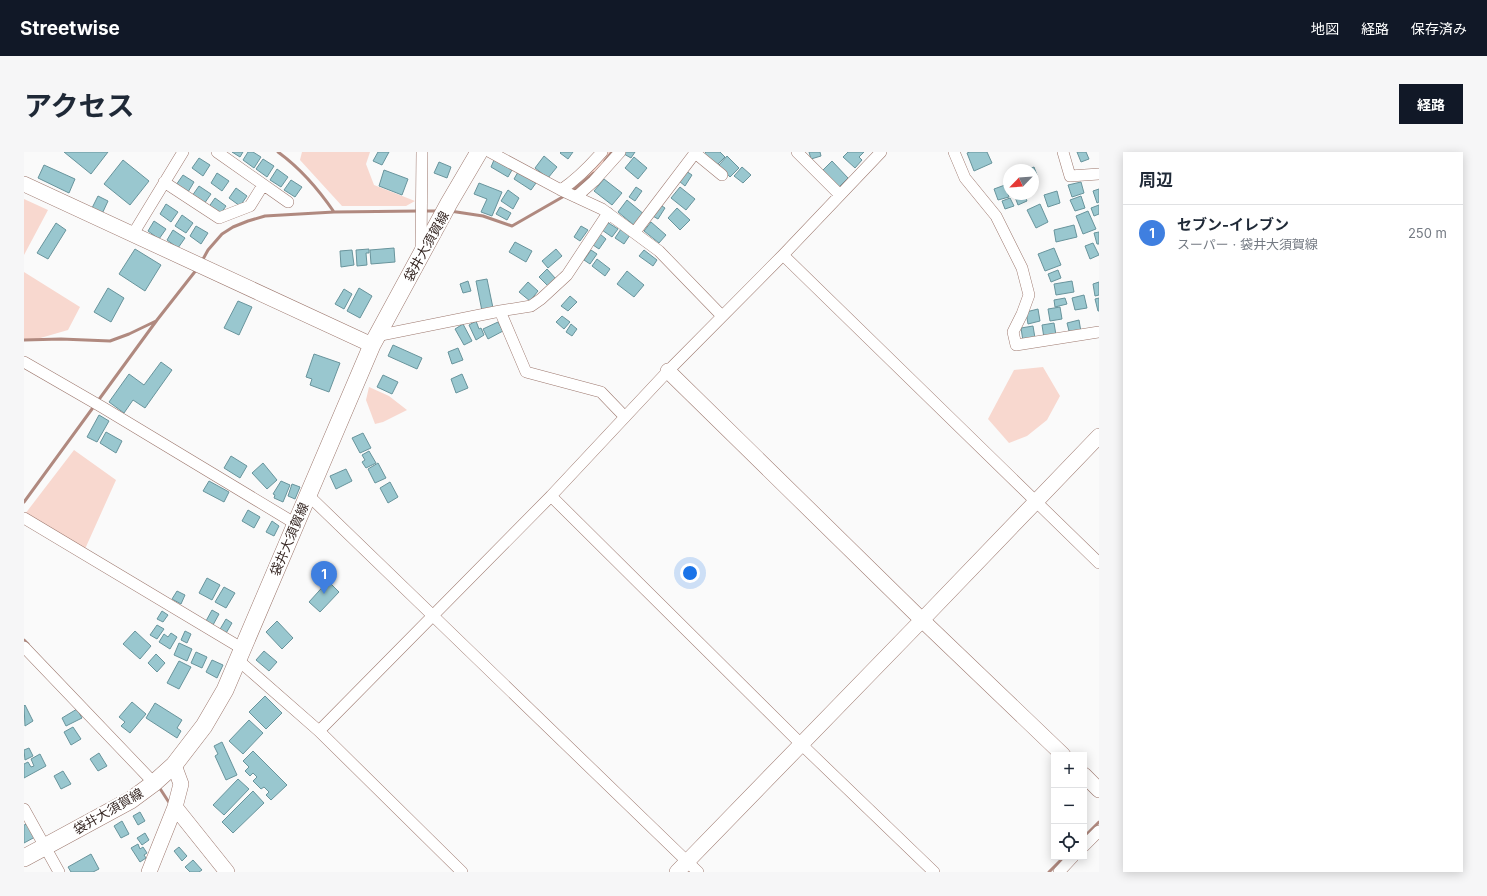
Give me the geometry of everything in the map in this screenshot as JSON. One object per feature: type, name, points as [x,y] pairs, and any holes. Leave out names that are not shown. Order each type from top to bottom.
[{"type":"main road","name":"袋井大須賀線","points":[[24,858],[131,800],[154,783],[174,765],[204,726],[225,690],[241,654],[374,340],[449,203],[479,152]]},
{"type":"street","points":[[133,234],[183,152]]},
{"type":"street","points":[[217,152],[288,202]]},
{"type":"street","points":[[421,254],[422,152]]},
{"type":"street","points":[[490,152],[561,190],[602,209],[635,232],[668,259],[722,316]]},
{"type":"street","points":[[561,190],[587,170],[602,152]]},
{"type":"street","points":[[576,197],[594,181],[620,152]]},
{"type":"street","points":[[635,232],[694,152],[722,175]]},
{"type":"street","points":[[797,152],[840,195]]},
{"type":"street","points":[[319,731],[551,496],[668,371],[784,255],[881,152]]},
{"type":"street","points":[[954,152],[965,178],[996,216],[1022,268],[1029,295],[1013,332],[1016,345],[1099,332]]},
{"type":"street","points":[[1063,152],[1070,176],[1099,174]]},
{"type":"street","points":[[164,182],[219,218],[250,206],[263,185]]},
{"type":"street","points":[[24,184],[133,234],[374,340],[500,311],[531,306],[542,299],[567,275],[608,213]]},
{"type":"street","points":[[784,255],[1099,562]]},
{"type":"street","points":[[500,311],[526,372],[601,392],[625,417]]},
{"type":"street","points":[[24,362],[102,407],[296,524]]},
{"type":"street","points":[[668,371],[922,620],[1060,752]]},
{"type":"street","points":[[308,495],[433,615],[687,868],[801,744],[1099,436]]},
{"type":"street","points":[[551,496],[801,744],[934,872]]},
{"type":"street","points":[[24,518],[241,654],[462,872]]},
{"type":"street","points":[[24,647],[154,783]]},
{"type":"street","points":[[149,872],[176,807],[181,784],[174,765]]},
{"type":"street","points":[[1087,778],[1099,790]]},
{"type":"street","points":[[176,807],[227,872]]},
{"type":"street","points":[[24,809],[59,872]]},
{"type":"street","points":[[1087,843],[1099,831]]},
{"type":"street","points":[[1059,872],[1071,860]]},
{"type":"shaded area","points":[[302,152],[370,152],[366,164],[374,185],[415,201],[406,206],[342,206],[300,160]]},
{"type":"shaded area","points":[[605,152],[620,152],[578,195],[574,184]]},
{"type":"shaded area","points":[[24,199],[48,210],[24,255]]},
{"type":"shaded area","points":[[24,272],[80,307],[68,330],[37,339],[24,339]]},
{"type":"shaded area","points":[[1043,367],[1060,396],[1047,420],[1027,436],[1009,443],[988,419],[1014,370]]},
{"type":"shaded area","points":[[369,387],[389,396],[407,410],[383,422],[375,424],[366,400]]},
{"type":"shaded area","points":[[74,450],[116,480],[85,549],[25,514]]},
{"type":"building","points":[[64,152],[108,152],[91,174]]},
{"type":"building","points":[[232,152],[243,152],[240,157]]},
{"type":"building","points":[[248,152],[253,152],[261,157],[254,168],[243,160]]},
{"type":"building","points":[[378,152],[389,152],[382,165],[373,161]]},
{"type":"building","points":[[573,152],[568,159],[560,153]]},
{"type":"building","points":[[626,152],[635,152],[631,158],[624,154]]},
{"type":"building","points":[[706,152],[720,152],[725,157],[716,166],[704,154]]},
{"type":"building","points":[[809,152],[820,152],[821,156],[811,159]]},
{"type":"building","points":[[848,152],[864,152],[859,157],[862,160],[855,168],[843,157]]},
{"type":"building","points":[[987,152],[992,163],[974,171],[967,153]]},
{"type":"building","points":[[1077,152],[1086,152],[1089,159],[1081,162]]},
{"type":"building","points":[[544,156],[557,167],[548,178],[535,168]]},
{"type":"building","points":[[727,156],[739,168],[730,177],[719,165]]},
{"type":"building","points":[[634,157],[647,168],[638,179],[625,168]]},
{"type":"building","points":[[199,158],[210,165],[203,176],[192,168]]},
{"type":"building","points":[[263,159],[274,166],[267,177],[256,169]]},
{"type":"building","points":[[123,160],[149,181],[130,205],[104,184]]},
{"type":"building","points":[[494,160],[512,170],[508,177],[491,167]]},
{"type":"building","points":[[832,161],[848,178],[839,187],[823,170]]},
{"type":"building","points":[[439,162],[451,167],[447,178],[434,173]]},
{"type":"building","points":[[44,165],[75,179],[69,193],[38,178]]},
{"type":"building","points":[[742,167],[751,175],[743,183],[734,176]]},
{"type":"building","points":[[277,169],[288,177],[281,187],[270,180]]},
{"type":"building","points":[[384,170],[408,179],[402,195],[379,186]]},
{"type":"building","points":[[686,171],[692,175],[685,186],[679,181]]},
{"type":"building","points":[[518,172],[536,183],[531,190],[514,179]]},
{"type":"building","points":[[217,173],[229,181],[222,191],[211,183]]},
{"type":"building","points":[[183,175],[194,182],[188,192],[176,185]]},
{"type":"building","points":[[604,179],[622,193],[612,205],[594,191]]},
{"type":"building","points":[[291,180],[302,187],[295,197],[284,190]]},
{"type":"building","points":[[1081,182],[1084,193],[1072,197],[1068,185]]},
{"type":"building","points":[[479,183],[502,192],[492,216],[481,212],[487,199],[474,194]]},
{"type":"building","points":[[199,186],[211,194],[204,204],[192,196]]},
{"type":"building","points":[[1003,186],[1003,199],[998,200],[994,189]]},
{"type":"building","points":[[636,187],[642,191],[635,201],[629,197]]},
{"type":"building","points":[[680,187],[695,199],[686,210],[671,198]]},
{"type":"building","points":[[236,188],[247,196],[240,206],[229,198]]},
{"type":"building","points":[[1099,189],[1099,202],[1097,203],[1093,191]]},
{"type":"building","points":[[508,190],[519,198],[513,209],[501,201]]},
{"type":"building","points":[[1057,191],[1060,203],[1048,207],[1044,195]]},
{"type":"building","points":[[98,196],[108,201],[102,214],[92,208]]},
{"type":"building","points":[[1081,196],[1085,208],[1075,211],[1070,200]]},
{"type":"building","points":[[215,198],[226,206],[219,216],[208,208]]},
{"type":"building","points":[[627,200],[645,215],[635,226],[618,212]]},
{"type":"building","points":[[1011,200],[1014,206],[1005,209],[1002,201]]},
{"type":"building","points":[[1016,200],[1027,200],[1027,201],[1018,205]]},
{"type":"building","points":[[166,204],[178,212],[171,222],[160,214]]},
{"type":"building","points":[[659,204],[665,208],[658,219],[651,215]]},
{"type":"building","points":[[1040,204],[1048,222],[1036,228],[1027,210]]},
{"type":"building","points":[[1099,205],[1099,214],[1094,216],[1091,208]]},
{"type":"building","points":[[500,207],[511,213],[507,220],[496,214]]},
{"type":"building","points":[[677,208],[690,220],[680,230],[668,218]]},
{"type":"building","points":[[1088,211],[1096,229],[1083,234],[1076,216]]},
{"type":"building","points":[[182,215],[193,223],[186,233],[175,226]]},
{"type":"building","points":[[154,221],[166,229],[159,239],[148,231]]},
{"type":"building","points":[[607,222],[618,229],[612,237],[602,230]]},
{"type":"building","points":[[651,222],[666,235],[659,243],[644,231]]},
{"type":"building","points":[[56,223],[66,230],[48,259],[37,253]]},
{"type":"building","points":[[1074,225],[1077,237],[1056,242],[1054,230]]},
{"type":"building","points":[[196,226],[208,233],[201,244],[190,236]]},
{"type":"building","points":[[581,226],[588,230],[580,241],[574,237]]},
{"type":"building","points":[[621,229],[630,235],[624,244],[615,238]]},
{"type":"building","points":[[173,230],[185,238],[178,248],[167,240]]},
{"type":"building","points":[[1099,232],[1099,244],[1097,244],[1094,233]]},
{"type":"building","points":[[600,234],[606,239],[599,249],[593,245]]},
{"type":"building","points":[[515,242],[532,251],[526,262],[509,252]]},
{"type":"building","points":[[1093,243],[1099,255],[1090,259],[1085,246]]},
{"type":"building","points":[[394,248],[395,262],[371,264],[370,250]]},
{"type":"building","points":[[1054,248],[1061,265],[1045,271],[1038,254]]},
{"type":"building","points":[[135,249],[161,265],[145,291],[119,274]]},
{"type":"building","points":[[369,249],[369,253],[366,253],[367,265],[357,266],[356,250]]},
{"type":"building","points":[[556,249],[562,256],[548,268],[542,261]]},
{"type":"building","points":[[352,250],[354,265],[341,267],[340,251]]},
{"type":"building","points":[[591,250],[597,254],[590,264],[584,260]]},
{"type":"building","points":[[644,250],[657,260],[653,266],[639,256]]},
{"type":"building","points":[[597,259],[610,269],[605,276],[592,266]]},
{"type":"building","points":[[547,269],[556,279],[549,287],[539,277]]},
{"type":"building","points":[[1058,270],[1061,278],[1051,282],[1048,274]]},
{"type":"building","points":[[627,271],[644,285],[634,297],[617,284]]},
{"type":"building","points":[[487,279],[493,308],[482,311],[476,281]]},
{"type":"building","points":[[468,281],[471,291],[463,293],[460,284]]},
{"type":"building","points":[[1072,281],[1074,292],[1056,295],[1054,284]]},
{"type":"building","points":[[528,282],[538,291],[530,301],[519,292]]},
{"type":"building","points":[[1099,282],[1099,295],[1095,296],[1093,284]]},
{"type":"building","points":[[108,288],[124,298],[111,322],[94,312]]},
{"type":"building","points":[[359,288],[372,296],[360,318],[347,311]]},
{"type":"building","points":[[344,289],[352,294],[344,309],[335,304]]},
{"type":"building","points":[[1084,295],[1087,308],[1075,310],[1072,298]]},
{"type":"building","points":[[570,296],[577,302],[568,311],[561,306]]},
{"type":"building","points":[[1065,298],[1067,304],[1055,307],[1054,300]]},
{"type":"building","points":[[1099,298],[1099,311],[1098,311],[1095,299]]},
{"type":"building","points":[[238,301],[252,307],[239,335],[224,328]]},
{"type":"building","points":[[1060,307],[1062,319],[1050,321],[1048,309]]},
{"type":"building","points":[[1038,309],[1040,321],[1028,324],[1026,312]]},
{"type":"building","points":[[562,316],[570,322],[564,329],[556,322]]},
{"type":"building","points":[[1079,320],[1081,332],[1070,335],[1067,323]]},
{"type":"building","points":[[476,321],[479,329],[481,328],[484,335],[476,340],[469,325]]},
{"type":"building","points":[[498,322],[503,331],[488,339],[483,329]]},
{"type":"building","points":[[1054,323],[1056,335],[1044,338],[1042,325]]},
{"type":"building","points":[[463,324],[472,341],[464,345],[455,329]]},
{"type":"building","points":[[571,324],[577,329],[572,336],[566,332]]},
{"type":"building","points":[[1033,326],[1035,338],[1023,341],[1021,328]]},
{"type":"building","points":[[393,345],[422,358],[417,369],[388,356]]},
{"type":"building","points":[[458,348],[463,360],[452,364],[448,352]]},
{"type":"building","points":[[314,354],[340,363],[329,392],[310,385],[312,379],[306,377]]},
{"type":"building","points":[[161,362],[172,370],[145,408],[133,400],[124,413],[109,402],[129,374],[144,385]]},
{"type":"building","points":[[462,374],[468,388],[456,393],[451,379]]},
{"type":"building","points":[[383,375],[398,382],[392,394],[377,387]]},
{"type":"building","points":[[99,415],[109,421],[97,442],[87,437]]},
{"type":"building","points":[[106,432],[122,441],[116,453],[100,443]]},
{"type":"building","points":[[363,433],[371,448],[360,453],[352,438]]},
{"type":"building","points":[[369,451],[376,463],[366,468],[362,462],[365,460],[362,455]]},
{"type":"building","points":[[231,456],[247,466],[240,478],[224,468]]},
{"type":"building","points":[[263,463],[277,480],[267,489],[252,473]]},
{"type":"building","points":[[378,463],[386,478],[375,483],[368,469]]},
{"type":"building","points":[[346,469],[352,481],[336,489],[330,476]]},
{"type":"building","points":[[209,481],[229,492],[224,502],[203,491]]},
{"type":"building","points":[[281,481],[290,485],[283,502],[274,498],[275,495],[273,494]]},
{"type":"building","points":[[390,482],[398,497],[388,503],[380,488]]},
{"type":"building","points":[[292,484],[300,487],[295,499],[288,496]]},
{"type":"building","points":[[248,510],[260,517],[254,528],[242,521]]},
{"type":"building","points":[[272,521],[279,526],[274,536],[266,532]]},
{"type":"building","points":[[207,578],[220,585],[212,600],[199,593]]},
{"type":"building","points":[[328,581],[339,592],[320,612],[309,602]]},
{"type":"building","points":[[224,587],[235,593],[226,608],[215,602]]},
{"type":"building","points":[[177,591],[185,595],[181,604],[172,599]]},
{"type":"building","points":[[212,610],[219,614],[213,625],[206,621]]},
{"type":"building","points":[[162,611],[168,615],[163,622],[157,619]]},
{"type":"building","points":[[226,619],[232,623],[225,635],[219,631]]},
{"type":"building","points":[[277,621],[293,638],[282,649],[266,632]]},
{"type":"building","points":[[157,625],[164,629],[157,639],[150,635]]},
{"type":"building","points":[[135,631],[151,646],[140,659],[123,644]]},
{"type":"building","points":[[185,631],[191,634],[187,643],[181,640]]},
{"type":"building","points":[[171,633],[177,637],[170,649],[159,642],[164,634],[168,637]]},
{"type":"building","points":[[179,643],[192,649],[187,661],[174,655]]},
{"type":"building","points":[[264,651],[277,662],[269,671],[256,660]]},
{"type":"building","points":[[196,652],[207,657],[202,668],[191,663]]},
{"type":"building","points":[[156,654],[165,663],[157,672],[148,663]]},
{"type":"building","points":[[212,660],[223,665],[217,678],[206,672]]},
{"type":"building","points":[[179,661],[191,667],[179,689],[167,683]]},
{"type":"building","points":[[265,696],[282,713],[266,729],[249,712]]},
{"type":"building","points":[[132,702],[146,714],[130,733],[121,726],[125,722],[119,717]]},
{"type":"building","points":[[155,703],[182,720],[177,728],[181,731],[177,738],[146,718]]},
{"type":"building","points":[[25,705],[33,721],[25,726],[24,706]]},
{"type":"building","points":[[77,709],[82,718],[66,726],[62,718]]},
{"type":"building","points":[[249,720],[263,733],[243,754],[229,741]]},
{"type":"building","points":[[73,727],[81,739],[71,745],[64,732]]},
{"type":"building","points":[[222,742],[237,775],[226,780],[215,756],[218,754],[214,746]]},
{"type":"building","points":[[29,748],[33,756],[25,760],[24,750]]},
{"type":"building","points":[[253,751],[287,785],[271,800],[266,795],[269,792],[264,787],[261,789],[253,781],[257,777],[253,773],[250,776],[245,771],[249,767],[243,761]]},
{"type":"building","points":[[99,753],[107,766],[98,771],[90,759]]},
{"type":"building","points":[[40,754],[46,766],[24,778],[24,764],[28,762],[31,767],[34,766],[31,759]]},
{"type":"building","points":[[63,771],[71,784],[61,789],[54,776]]},
{"type":"building","points":[[238,779],[249,789],[224,815],[213,805]]},
{"type":"building","points":[[253,791],[264,803],[233,833],[222,822]]},
{"type":"building","points":[[140,812],[145,821],[138,825],[133,816]]},
{"type":"building","points":[[122,821],[129,834],[121,838],[114,826]]},
{"type":"building","points":[[27,824],[35,837],[24,843],[24,825]]},
{"type":"building","points":[[145,833],[149,840],[142,845],[137,838]]},
{"type":"building","points":[[138,844],[140,849],[143,847],[147,853],[144,855],[146,858],[140,862],[131,848]]},
{"type":"building","points":[[179,847],[187,856],[182,861],[174,851]]},
{"type":"building","points":[[91,854],[99,869],[93,872],[71,872],[68,867]]},
{"type":"building","points":[[193,860],[202,870],[199,872],[190,872],[185,867]]},
{"type":"waterway","points":[[278,152],[309,180],[334,212]]},
{"type":"waterway","points":[[605,161],[612,152]]},
{"type":"waterway","points":[[571,192],[594,173]]},
{"type":"waterway","points":[[450,211],[483,216],[512,226],[566,195]]},
{"type":"waterway","points":[[202,261],[208,250],[222,234],[233,227],[265,216],[334,212],[419,211]]},
{"type":"waterway","points":[[424,211],[439,211]]},
{"type":"waterway","points":[[24,502],[157,320],[197,269]]},
{"type":"waterway","points":[[24,340],[61,339],[110,341],[156,321]]},
{"type":"waterway","points":[[24,640],[28,644]]},
{"type":"waterway","points":[[159,787],[170,804]]},
{"type":"waterway","points":[[1087,834],[1099,822]]},
{"type":"waterway","points":[[1049,872],[1061,860]]},
{"type":"place","name":"セブン-イレブン","points":[[324,594]]}]
